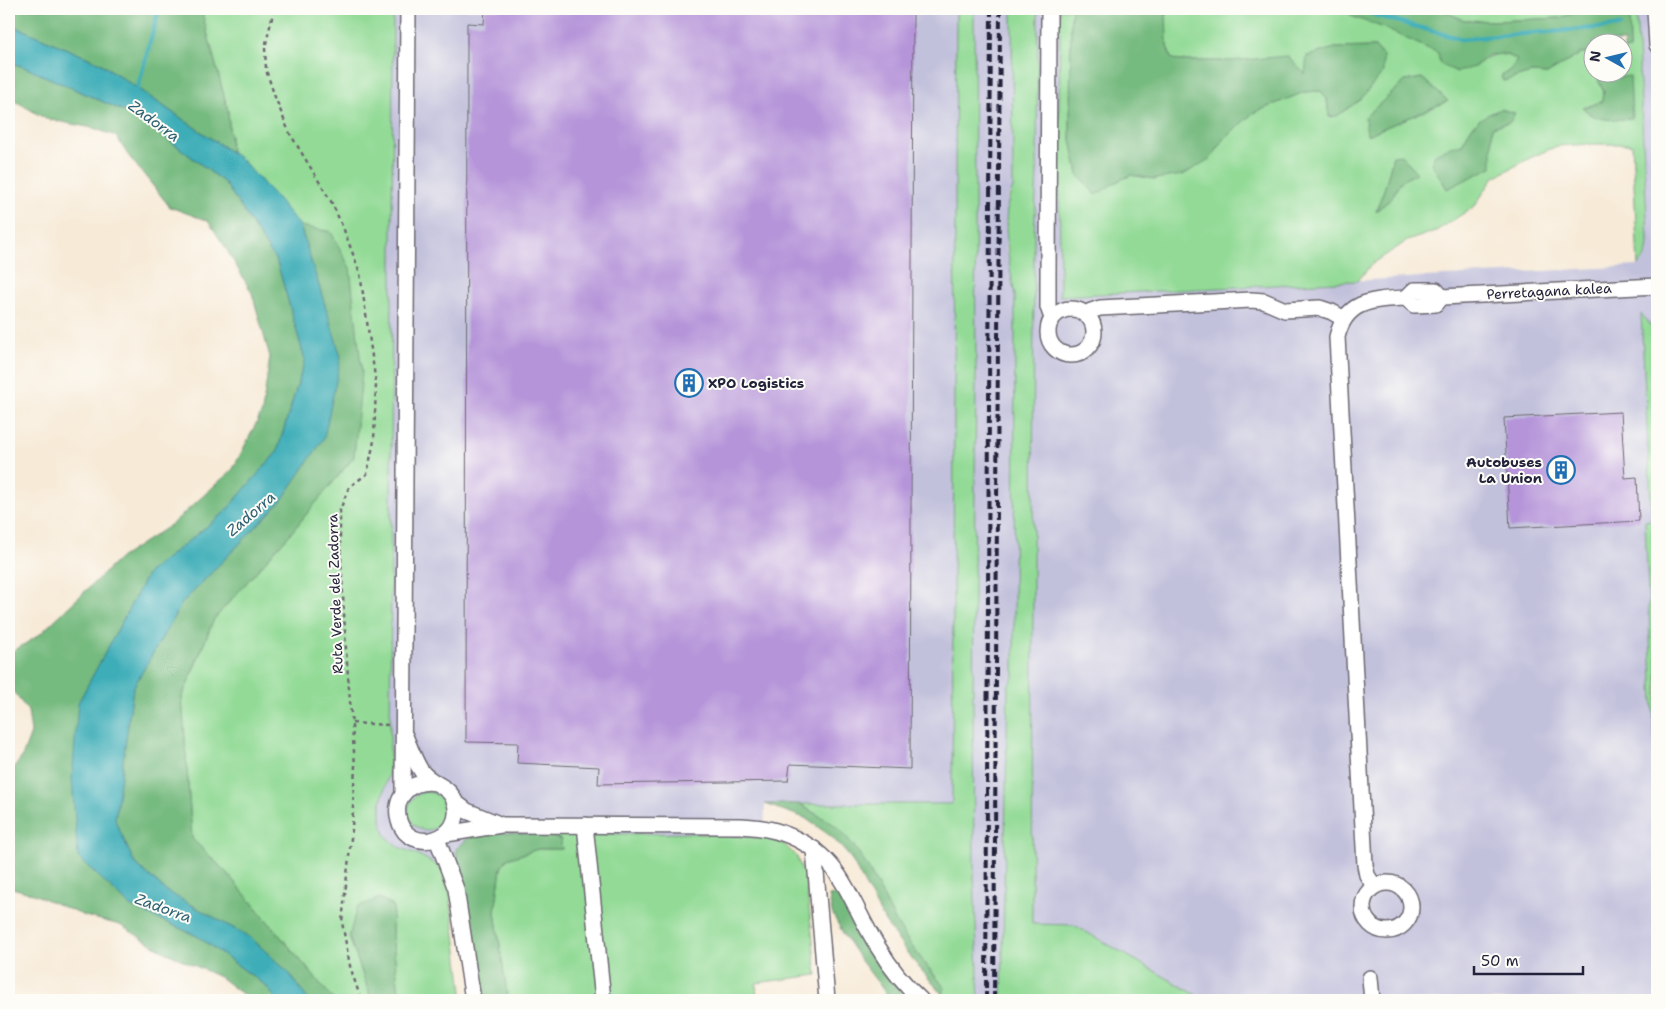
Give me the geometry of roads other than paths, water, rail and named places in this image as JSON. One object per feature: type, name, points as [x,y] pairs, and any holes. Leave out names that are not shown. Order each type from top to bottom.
[{"type":"street","points":[[403,794],[399,729],[408,9]]},
{"type":"street","points":[[1049,9],[1048,307],[1052,318]]},
{"type":"street","points":[[1655,9],[1657,45]]},
{"type":"street","name":"Perretagana kalea","points":[[1344,319],[1354,308],[1365,302],[1406,298],[1414,290],[1436,290],[1442,297],[1657,286]]},
{"type":"street","points":[[1087,314],[1100,308],[1252,300],[1264,301],[1285,310],[1320,308],[1344,319],[1339,328],[1337,348],[1365,865],[1367,875],[1374,886]]},
{"type":"street","points":[[1069,308],[1078,309],[1087,314],[1092,322],[1094,332],[1092,341],[1087,349],[1078,354],[1068,355],[1059,352],[1052,345],[1048,336],[1048,327],[1052,318],[1059,311],[1069,308]]},
{"type":"street","points":[[399,729],[422,773],[451,793],[455,802],[457,810],[456,819],[452,828],[442,837]]},
{"type":"street","points":[[436,783],[418,783],[403,794],[398,804],[401,825],[407,834],[416,839],[427,841],[501,825],[741,826],[766,828],[798,839],[814,849],[834,869],[845,884],[877,946],[897,975],[921,1000]]},
{"type":"street","points":[[455,802],[467,811],[501,825]]},
{"type":"street","points":[[585,825],[603,1000]]},
{"type":"street","points":[[442,837],[456,888],[473,1000]]},
{"type":"street","points":[[814,849],[827,1000]]},
{"type":"street","points":[[1370,978],[1372,1000]]},
{"type":"water","name":"Zadorra","points":[[9,24],[100,63],[241,159],[300,226],[331,324],[341,357],[324,438],[282,500],[182,603],[133,688],[115,820],[134,862],[166,891],[251,938],[290,974],[308,1000],[277,1000],[265,985],[197,936],[130,906],[78,857],[72,779],[78,703],[148,573],[224,513],[277,452],[305,360],[277,262],[225,183],[142,119],[9,62]]},
{"type":"waterway","name":"Zadorra","points":[[136,94],[159,9]]},
{"type":"waterway","points":[[1362,9],[1375,15],[1461,39],[1620,26]]},
{"type":"railway","points":[[986,1000],[991,9]]},
{"type":"railway","points":[[994,1000],[1000,9]]},
{"type":"place","name":"XPO Logistics","points":[[689,383]]},
{"type":"place","name":"Autobuses La Union","points":[[1561,470]]}]
